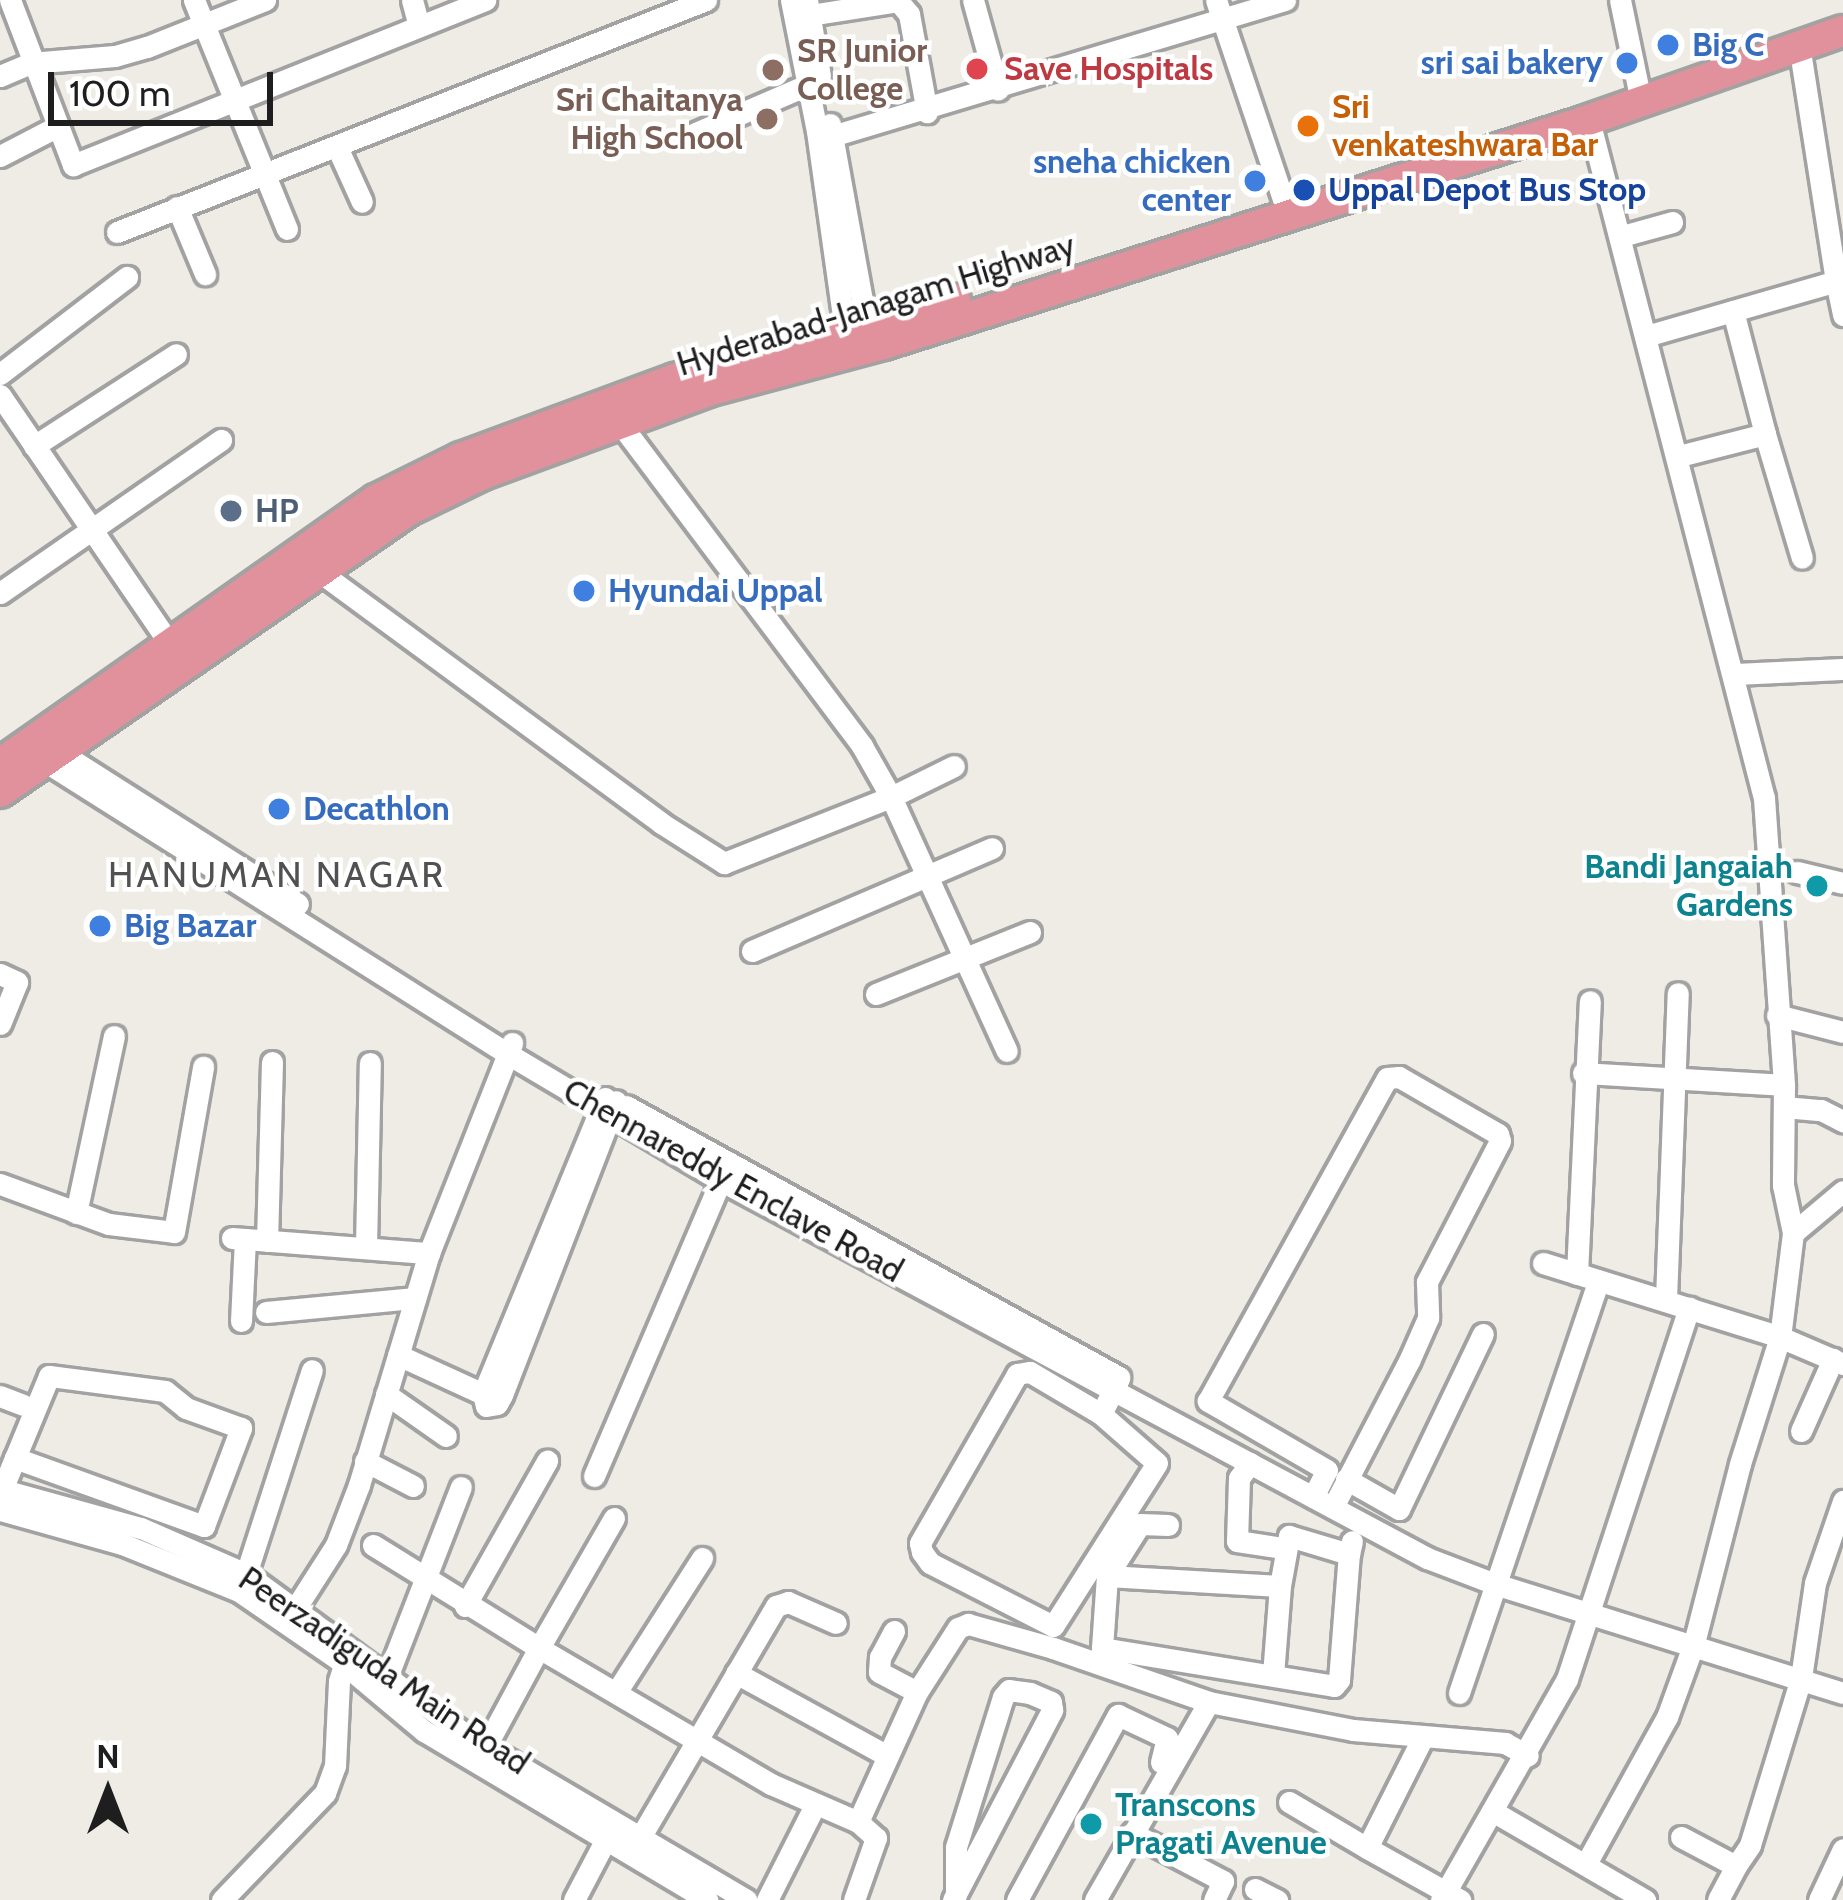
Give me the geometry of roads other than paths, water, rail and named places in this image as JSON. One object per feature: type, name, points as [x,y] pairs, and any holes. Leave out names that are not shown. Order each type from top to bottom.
[{"type":"highway","name":"Hyderabad-Janagam Highway","points":[[1586,114],[1638,86],[1843,16]]},
{"type":"highway","name":"Hyderabad-Janagam Highway","points":[[0,764],[376,500],[461,458],[581,425],[619,422],[884,344],[1843,31]]},
{"type":"highway","name":"Hyderabad-Janagam Highway","points":[[0,792],[409,510],[675,379],[1445,158]]},
{"type":"street","points":[[10,0],[30,64],[74,165],[485,0]]},
{"type":"street","points":[[194,0],[232,105],[287,229]]},
{"type":"street","points":[[0,76],[30,64],[115,56],[266,0]]},
{"type":"street","points":[[412,0],[418,26]]},
{"type":"street","points":[[116,232],[706,0]]},
{"type":"street","points":[[791,0],[856,329]]},
{"type":"street","points":[[973,0],[998,89]]},
{"type":"street","points":[[832,136],[998,89],[1219,9],[1286,0]]},
{"type":"street","points":[[1620,0],[1638,86]]},
{"type":"street","points":[[856,329],[832,136],[809,7],[898,1],[909,14],[927,112]]},
{"type":"street","points":[[1219,9],[1284,202]]},
{"type":"street","points":[[1799,46],[1843,316]]},
{"type":"street","points":[[691,135],[807,85]]},
{"type":"street","points":[[1586,114],[1622,236],[1764,798],[1784,1096],[1783,1185],[1793,1233],[1780,1337],[1740,1464],[1694,1643],[1667,1718],[1586,1864]]},
{"type":"street","points":[[0,156],[58,126]]},
{"type":"street","points":[[337,147],[362,202]]},
{"type":"street","points":[[177,208],[205,274]]},
{"type":"street","points":[[1622,236],[1672,222]]},
{"type":"street","points":[[0,374],[127,277]]},
{"type":"street","points":[[1646,336],[1836,281]]},
{"type":"street","points":[[1732,310],[1802,558]]},
{"type":"street","points":[[34,446],[176,354]]},
{"type":"street","points":[[0,395],[170,644]]},
{"type":"street","points":[[619,422],[862,746],[891,797],[1007,1051]]},
{"type":"street","points":[[1678,456],[1766,434]]},
{"type":"street","points":[[3,586],[220,440]]},
{"type":"street","points":[[317,570],[661,823],[724,863],[891,797],[954,766]]},
{"type":"street","points":[[1735,674],[1843,669]]},
{"type":"street","name":"Chennareddy Enclave Road","points":[[49,755],[510,1047],[724,1172],[1186,1421],[1329,1489],[1359,1514],[1432,1545],[1445,1562],[1495,1584],[1843,1693]]},
{"type":"street","points":[[752,951],[992,848]]},
{"type":"street","points":[[1798,872],[1843,883]]},
{"type":"street","points":[[876,994],[1030,932]]},
{"type":"street","points":[[0,974],[16,982],[0,1024]]},
{"type":"street","points":[[1666,1299],[1678,993]]},
{"type":"street","points":[[1459,1693],[1587,1278],[1583,1073],[1590,1001]]},
{"type":"street","points":[[1777,1016],[1843,1032]]},
{"type":"street","points":[[76,1213],[114,1036]]},
{"type":"street","points":[[297,1606],[336,1545],[429,1253],[510,1047]]},
{"type":"street","points":[[241,1321],[272,1062]]},
{"type":"street","points":[[366,1246],[370,1063]]},
{"type":"street","points":[[0,1184],[109,1224],[174,1232],[203,1067]]},
{"type":"street","points":[[1583,1073],[1677,1080],[1784,1096],[1843,1121]]},
{"type":"street","points":[[1329,1489],[1409,1360],[1428,1318],[1427,1282],[1500,1141],[1498,1134],[1399,1078],[1387,1078],[1208,1401],[1329,1489],[1399,1509],[1483,1334]]},
{"type":"street","points":[[398,1354],[483,1394],[483,1404],[497,1404],[507,1357],[609,1104]]},
{"type":"street","points":[[594,1476],[724,1172]]},
{"type":"street","points":[[1793,1233],[1843,1191]]},
{"type":"street","points":[[248,1240],[429,1253]]},
{"type":"street","points":[[1543,1263],[1666,1299],[1838,1361],[1801,1431]]},
{"type":"street","points":[[266,1312],[415,1298]]},
{"type":"street","points":[[1289,1802],[1449,1897],[1568,1679],[1690,1307]]},
{"type":"street","points":[[246,1574],[312,1370]]},
{"type":"street","points":[[1030,1372],[1101,1414],[1157,1463],[1053,1626],[930,1562],[920,1543],[1017,1374],[1030,1372]]},
{"type":"street","points":[[1,1496],[15,1458],[49,1376],[165,1390],[186,1408],[241,1428],[204,1526],[15,1458]]},
{"type":"street","points":[[1101,1414],[1117,1384]]},
{"type":"street","points":[[386,1394],[446,1436]]},
{"type":"street","points":[[0,1396],[23,1405]]},
{"type":"street","name":"Chennareddy Enclave Road","points":[[1186,1421],[1250,1463],[1329,1489]]},
{"type":"street","points":[[365,1461],[413,1486]]},
{"type":"street","points":[[465,1606],[547,1461]]},
{"type":"street","points":[[1250,1463],[1240,1478],[1237,1541],[1282,1548]]},
{"type":"street","points":[[386,1681],[461,1487]]},
{"type":"street","name":"Peerzadiguda Main Road","points":[[1,1496],[141,1528],[246,1574],[297,1606],[344,1658],[424,1731],[707,1900]]},
{"type":"street","name":"Peerzadiguda Main Road","points":[[1,1496],[238,1591],[486,1746],[747,1900]]},
{"type":"street","points":[[1718,1900],[1750,1845],[1801,1678],[1815,1582],[1843,1501]]},
{"type":"street","points":[[1168,1525],[1141,1524],[1107,1576],[1102,1648],[1337,1685],[1349,1554],[1359,1514]]},
{"type":"street","points":[[486,1746],[614,1518]]},
{"type":"street","points":[[1273,1675],[1282,1548],[1289,1537],[1349,1554]]},
{"type":"street","points":[[373,1545],[465,1606],[694,1740],[815,1805],[875,1831],[854,1900]]},
{"type":"street","points":[[617,1691],[702,1558]]},
{"type":"street","points":[[1107,1576],[1280,1586]]},
{"type":"street","points":[[641,1836],[694,1740],[782,1602],[836,1623]]},
{"type":"street","points":[[858,1822],[916,1692],[958,1628],[968,1624],[1210,1702],[1421,1739],[1505,1744],[1528,1756]]},
{"type":"street","points":[[894,1631],[880,1658],[879,1672],[916,1692]]},
{"type":"street","points":[[222,1900],[326,1793],[335,1766],[344,1658]]},
{"type":"street","points":[[736,1673],[886,1755]]},
{"type":"street","points":[[1010,1690],[1051,1702],[1052,1711],[954,1897],[956,1847],[1003,1697],[1010,1690]]},
{"type":"street","points":[[1095,1900],[1210,1702]]},
{"type":"street","points":[[1017,1900],[1118,1715],[1125,1714],[1171,1741],[1085,1900]]},
{"type":"street","points":[[1366,1848],[1421,1739]]},
{"type":"street","points":[[767,1900],[815,1805]]},
{"type":"street","points":[[1494,1812],[1645,1900]]},
{"type":"street","points":[[1132,1833],[1223,1881],[1214,1900]]},
{"type":"street","points":[[1681,1837],[1736,1866]]},
{"type":"street","points":[[574,1900],[606,1839]]},
{"type":"street","points":[[1819,1900],[1843,1849]]},
{"type":"street","points":[[1255,1889],[1277,1900]]},
{"type":"place","name":"Big C","points":[[1668,45]]},
{"type":"place","name":"sri sai bakery","points":[[1627,63]]},
{"type":"place","name":"Save Hospitals","points":[[977,69]]},
{"type":"place","name":"SR Junior College","points":[[773,70]]},
{"type":"place","name":"Sri Chaitanya High School","points":[[767,119]]},
{"type":"place","name":"Sri venkateshwara Bar","points":[[1308,126]]},
{"type":"place","name":"sneha chicken center","points":[[1255,181]]},
{"type":"place","name":"Uppal Depot Bus Stop","points":[[1304,190]]},
{"type":"place","name":"HP","points":[[231,511]]},
{"type":"place","name":"Hyundai Uppal","points":[[584,591]]},
{"type":"place","name":"Decathlon","points":[[279,809]]},
{"type":"place","name":"Bandi Jangaiah Gardens","points":[[1817,886]]},
{"type":"place","name":"Big Bazar","points":[[100,926]]},
{"type":"place","name":"Transcons Pragati Avenue","points":[[1091,1824]]},
{"type":"district","name":"HANUMAN NAGAR","points":[[277,875]]}]
